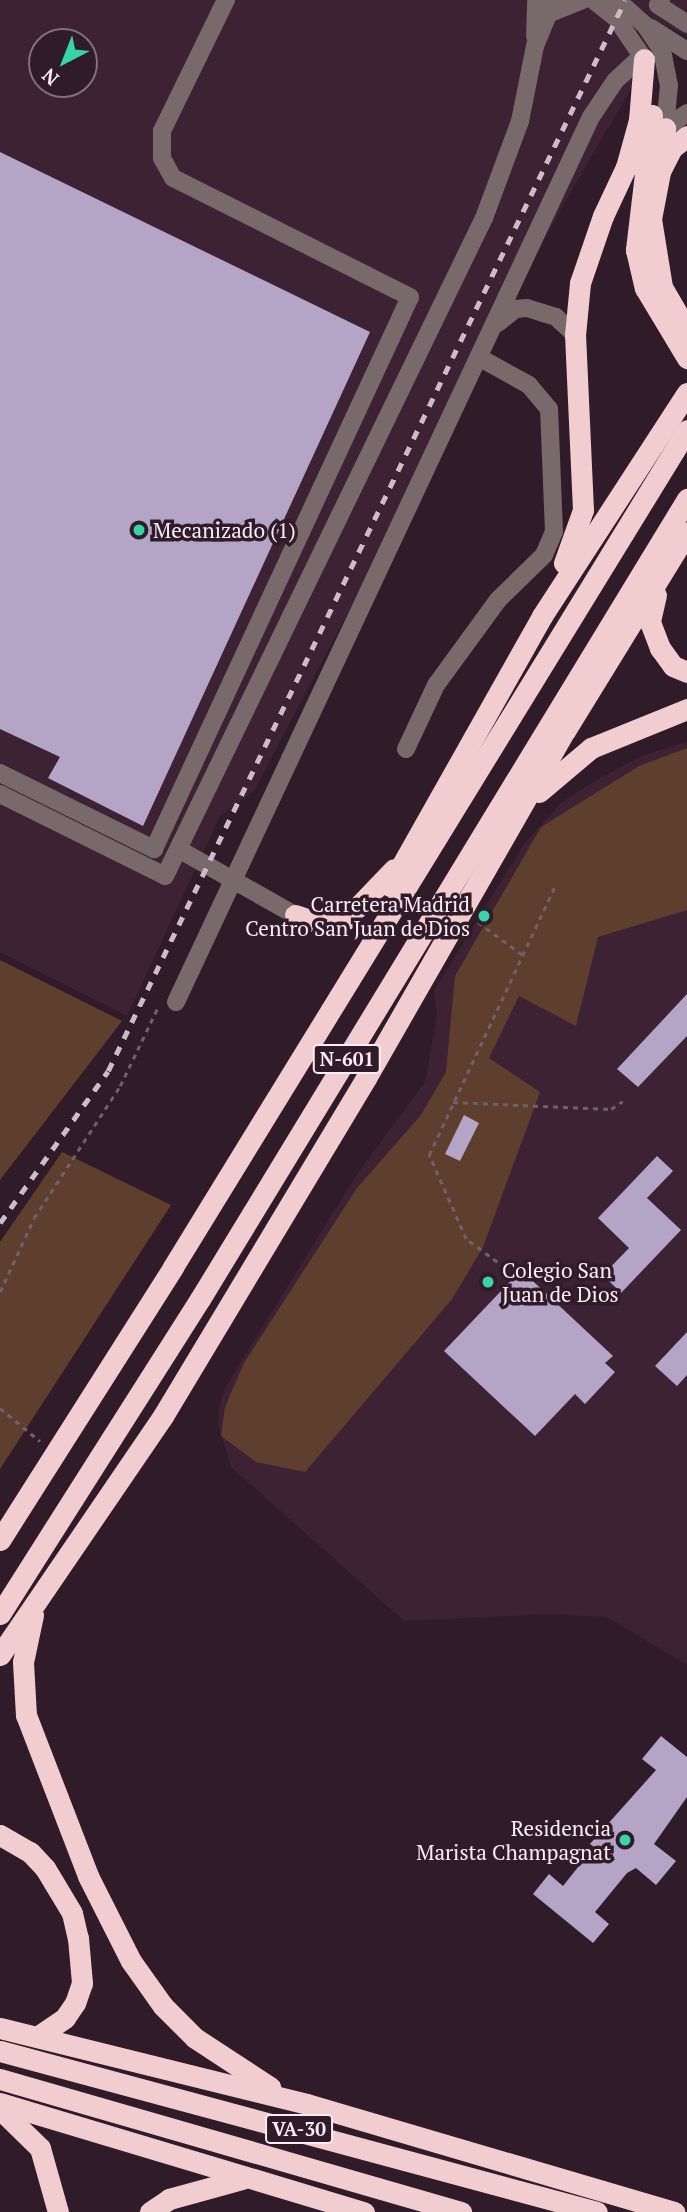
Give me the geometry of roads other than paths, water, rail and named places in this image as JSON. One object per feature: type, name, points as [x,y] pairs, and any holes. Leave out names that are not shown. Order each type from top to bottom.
[{"type":"highway","points":[[643,57],[653,90],[651,219],[654,257],[662,287],[687,330]]},
{"type":"highway","points":[[542,616],[583,510],[575,335],[580,283],[603,216],[626,167],[639,120],[643,57]]},
{"type":"highway","points":[[665,128],[653,167],[636,250],[645,288],[687,358]]},
{"type":"highway","points":[[653,167],[687,136]]},
{"type":"highway","points":[[354,968],[404,856],[542,616],[687,393]]},
{"type":"highway","name":"N-601","points":[[0,1540],[173,1267],[354,968],[687,430]]},
{"type":"highway","name":"N-601","points":[[0,1616],[207,1288],[687,499]]},
{"type":"highway","points":[[0,1655],[163,1416],[504,842],[565,731],[687,533]]},
{"type":"highway","points":[[660,578],[650,622],[660,648],[673,666],[687,672]]},
{"type":"highway","points":[[504,842],[544,784],[591,748],[687,709]]},
{"type":"highway","points":[[295,915],[313,921],[346,919],[372,896],[404,856]]},
{"type":"highway","points":[[0,1616],[216,1326]]},
{"type":"highway","points":[[0,1512],[51,1456]]},
{"type":"highway","points":[[57,1573],[32,1616],[27,1637],[23,1662],[26,1715],[88,1876],[131,1961],[179,2024],[232,2066],[307,2104]]},
{"type":"highway","points":[[0,1835],[30,1852],[45,1868],[72,1913],[78,1938],[82,1983],[75,2003],[65,2018],[38,2036]]},
{"type":"highway","points":[[0,2028],[307,2104],[674,2212]]},
{"type":"highway","name":"VA-30","points":[[0,2051],[597,2212]]},
{"type":"highway","name":"VA-30","points":[[0,2079],[461,2212]]},
{"type":"highway","points":[[0,2103],[364,2212]]},
{"type":"highway","points":[[0,2109],[40,2148],[58,2212]]},
{"type":"highway","points":[[150,2212],[169,2199],[225,2180],[249,2178]]},
{"type":"street","points":[[0,773],[154,849],[410,297],[173,178],[162,158],[162,131],[226,0]]},
{"type":"street","points":[[0,794],[166,876],[484,218],[520,121],[535,46],[536,0]]},
{"type":"street","points":[[535,46],[551,7],[582,0]]},
{"type":"street","points":[[169,1000],[235,883],[294,747],[496,326],[591,117],[615,80],[643,57],[616,18],[593,0]]},
{"type":"street","points":[[617,0],[645,24],[687,51]]},
{"type":"street","points":[[661,0],[658,5],[687,24]]},
{"type":"street","points":[[645,24],[662,50],[668,85],[665,128]]},
{"type":"street","points":[[665,128],[687,113]]},
{"type":"street","points":[[496,326],[515,309],[527,308],[556,317],[575,335]]},
{"type":"street","points":[[406,749],[436,685],[498,600],[544,555],[554,532],[549,409],[529,385],[480,358]]},
{"type":"street","points":[[180,850],[295,915]]},
{"type":"railway","points":[[0,1223],[108,1071],[625,0]]},
{"type":"place","name":"Mecanizado (1)","points":[[139,530]]},
{"type":"place","name":"Carretera Madrid Centro San Juan de Dios","points":[[484,916]]},
{"type":"place","name":"Colegio San Juan de Dios","points":[[488,1282]]},
{"type":"place","name":"Residencia Marista Champagnat","points":[[625,1840]]}]
